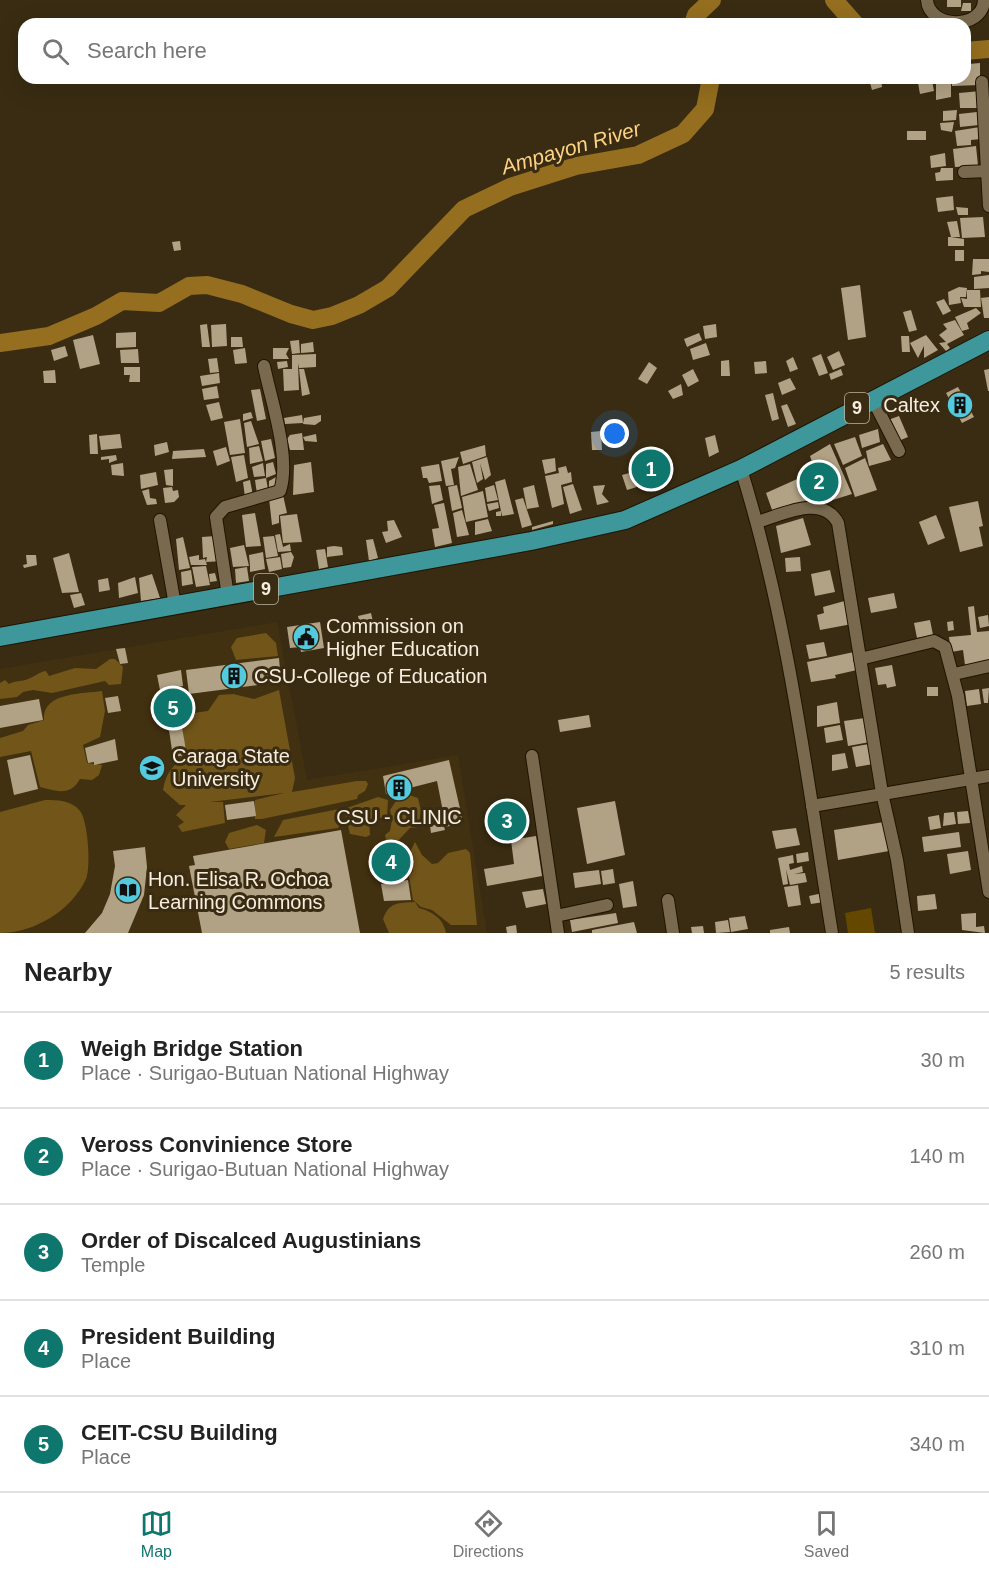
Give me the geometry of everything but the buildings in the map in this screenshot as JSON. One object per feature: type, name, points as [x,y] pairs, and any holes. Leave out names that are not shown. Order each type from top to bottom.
[{"type":"main road","name":"9","points":[[0,637],[603,526],[661,506],[741,469],[989,340]]},
{"type":"street","points":[[927,0],[928,11],[932,16],[942,18]]},
{"type":"street","points":[[971,19],[980,13],[984,0]]},
{"type":"street","points":[[982,82],[989,206]]},
{"type":"street","points":[[964,172],[988,171]]},
{"type":"street","points":[[228,596],[216,517],[225,507],[280,491],[283,483],[281,448],[264,366]]},
{"type":"street","points":[[873,400],[899,451]]},
{"type":"street","points":[[741,469],[771,574],[832,933]]},
{"type":"street","points":[[757,522],[812,507],[823,507],[832,512],[838,523],[882,793],[897,860],[908,933]]},
{"type":"street","points":[[160,520],[175,605]]},
{"type":"street","points":[[860,659],[934,641],[945,646],[954,674],[989,892]]},
{"type":"street","points":[[954,674],[989,666]]},
{"type":"street","points":[[532,756],[558,933]]},
{"type":"street","points":[[812,806],[989,776]]},
{"type":"street","points":[[668,900],[673,933]]},
{"type":"street","points":[[556,916],[607,905]]},
{"type":"shaded area","name":"Caraga State University","points":[[277,622],[307,780],[458,755],[487,933],[0,933],[0,669]]},
{"type":"shaded area","points":[[266,633],[276,643],[278,656],[236,660],[231,647],[237,638]]},
{"type":"shaded area","points":[[110,659],[115,659],[123,667],[121,684],[109,685],[105,681],[52,693],[33,690],[23,692],[17,697],[0,699],[0,683],[5,680],[9,684],[46,671],[49,676],[75,668],[96,669]]},
{"type":"shaded area","points":[[279,690],[295,778],[292,792],[357,781],[366,781],[368,784],[365,791],[358,795],[357,799],[262,819],[255,819],[255,800],[284,793],[210,802],[223,802],[225,823],[182,832],[178,826],[184,822],[176,815],[186,805],[180,805],[163,790],[167,776],[186,747],[179,728],[186,714],[208,711],[219,695],[233,694],[254,699]]},
{"type":"shaded area","points":[[102,691],[105,711],[100,737],[83,745],[87,763],[102,765],[99,775],[92,780],[80,779],[72,788],[62,791],[40,787],[31,751],[0,757],[0,738],[23,731],[28,725],[44,720],[45,711],[56,699]]},
{"type":"shaded area","points":[[409,792],[409,795],[418,798],[421,811],[418,827],[410,828],[395,844],[386,840],[385,835],[390,831],[392,820],[390,810],[400,795]]},
{"type":"shaded area","points":[[378,797],[388,800],[387,817],[369,819],[370,835],[366,837],[350,834],[344,809]]},
{"type":"shaded area","points":[[45,800],[68,803],[76,807],[83,816],[88,844],[86,879],[71,901],[50,918],[26,929],[0,933],[0,812]]},
{"type":"shaded area","points":[[339,809],[338,828],[274,837],[283,820]]},
{"type":"shaded area","points":[[257,825],[266,830],[264,843],[229,849],[225,842],[229,833]]},
{"type":"shaded area","points":[[415,842],[422,855],[432,864],[438,863],[448,853],[466,849],[470,853],[477,925],[451,925],[432,910],[421,907],[413,900],[409,876],[413,871],[410,852]]},
{"type":"shaded area","points":[[415,902],[419,908],[429,911],[440,920],[446,933],[389,933],[383,919],[388,909],[399,903]]},
{"type":"shaded area","points":[[871,908],[875,933],[848,933],[845,913]]},
{"type":"waterway","name":"Ampayon River","points":[[695,18],[712,0]]},
{"type":"waterway","name":"Ampayon River","points":[[834,0],[850,18]]},
{"type":"waterway","name":"Ampayon River","points":[[971,50],[989,49]]},
{"type":"waterway","name":"Ampayon River","points":[[0,343],[49,336],[96,316],[122,301],[159,303],[189,286],[207,285],[242,294],[291,314],[313,320],[332,316],[359,305],[388,288],[464,209],[510,187],[576,166],[638,155],[683,134],[705,109],[710,84]]},
{"type":"place","name":"Caltex","points":[[960,405]]},
{"type":"place","name":"Weigh Bridge Station","points":[[651,469]]},
{"type":"place","name":"Veross Convinience Store","points":[[819,482]]},
{"type":"place","name":"Commission on Higher Education","points":[[306,637]]},
{"type":"place","name":"CSU-College of Education","points":[[234,676]]},
{"type":"place","name":"CEIT-CSU Building","points":[[173,708]]},
{"type":"place","name":"Caraga State University","points":[[152,768]]},
{"type":"place","name":"CSU - CLINIC","points":[[399,788]]},
{"type":"place","name":"Order of Discalced Augustinians","points":[[507,821]]},
{"type":"place","name":"President Building","points":[[391,862]]},
{"type":"place","name":"Hon. Elisa R. Ochoa Learning Commons","points":[[128,890]]}]
